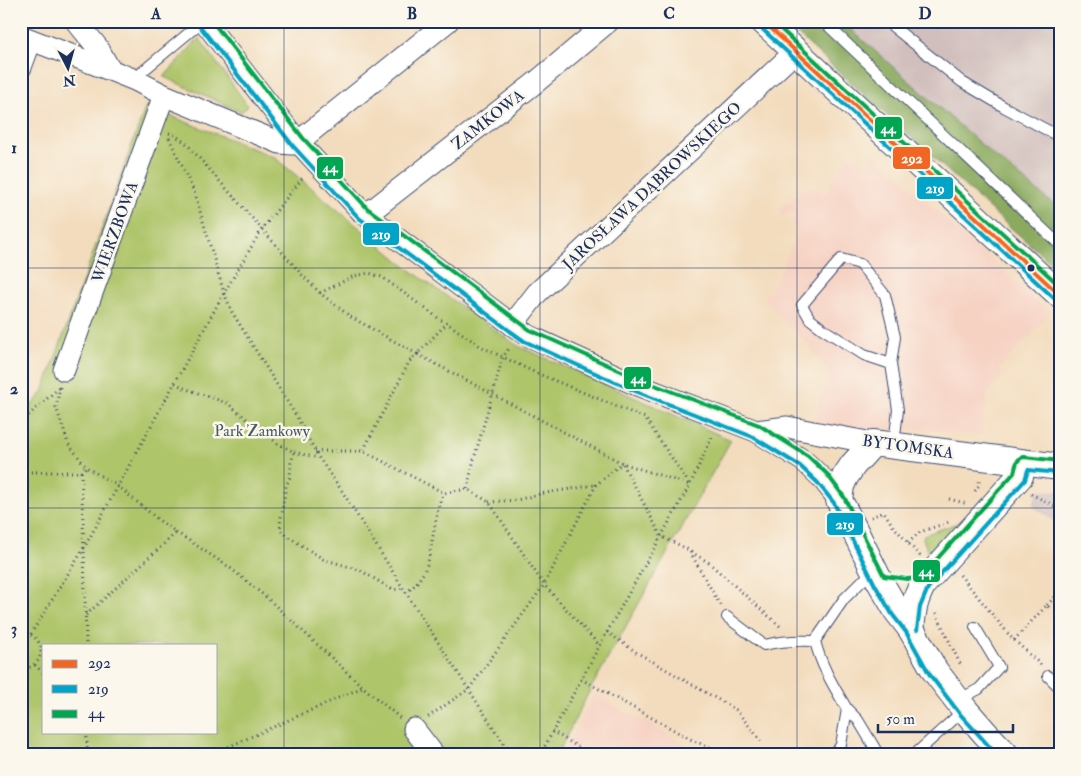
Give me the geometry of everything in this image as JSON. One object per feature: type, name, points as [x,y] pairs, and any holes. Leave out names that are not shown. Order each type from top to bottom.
[{"type":"street","points":[[76,21],[98,48],[110,70]]},
{"type":"street","name":"BYTOMSKA","points":[[204,21],[298,142],[363,213],[513,336],[527,335],[637,385],[756,431],[804,461],[822,478],[839,500]]},
{"type":"street","points":[[21,67],[26,38],[135,80],[164,95],[280,143],[292,144],[298,142],[448,21]]},
{"type":"street","name":"ZAMKOWA","points":[[363,213],[375,208],[406,184],[535,83],[609,21]]},
{"type":"street","points":[[763,21],[1060,295]]},
{"type":"street","name":"JAROSŁAWA DĄBROWSKIEGO","points":[[513,336],[520,316],[537,294],[796,51]]},
{"type":"street","name":"WIERZBOWA","points":[[64,370],[164,95]]},
{"type":"street","name":"BYTOMSKA","points":[[756,431],[786,428],[884,444],[1060,467]]},
{"type":"street","points":[[884,444],[853,465],[841,486],[839,500],[897,612],[911,629],[935,671],[966,700],[985,733],[1016,752]]},
{"type":"street","points":[[911,629],[915,600],[1020,476],[1023,463]]},
{"type":"street","points":[[878,577],[906,586],[915,586],[938,575]]},
{"type":"street","points":[[414,729],[434,755]]},
{"type":"lane","points":[[135,80],[142,71],[204,21]]},
{"type":"lane","points":[[823,21],[1060,245]]},
{"type":"lane","points":[[886,21],[962,82],[1060,137]]},
{"type":"lane","points":[[884,444],[898,410],[891,364],[895,337],[885,295],[860,264],[841,259],[802,304],[810,318],[823,329],[864,355],[891,364]]},
{"type":"lane","points":[[878,577],[862,581],[844,599],[815,641],[818,654],[834,687],[847,709],[858,720],[878,755]]},
{"type":"lane","points":[[727,617],[764,645],[788,641],[815,641]]},
{"type":"lane","points":[[914,755],[999,666],[975,627]]},
{"type":"lane","points":[[1047,673],[1060,688]]},
{"type":"lane","points":[[834,755],[841,745],[847,709]]},
{"type":"lane","points":[[754,755],[773,755]]},
{"type":"path","points":[[511,755],[319,458],[298,419],[232,312],[224,293],[195,194],[167,132],[174,134],[186,143],[304,277],[320,293],[352,318],[622,464],[690,485]]},
{"type":"path","points":[[31,634],[84,548],[224,293],[262,229],[315,161]]},
{"type":"path","points":[[320,293],[354,276],[369,273],[382,278],[480,346],[534,372],[645,418],[690,485]]},
{"type":"path","points":[[363,452],[409,362],[447,322]]},
{"type":"path","points":[[467,489],[503,356],[513,336]]},
{"type":"path","points":[[175,383],[227,403],[277,443],[294,452],[319,458]]},
{"type":"path","points":[[21,422],[61,386],[56,407],[68,443],[86,467],[119,486],[161,522],[229,567],[266,597],[363,687],[414,729]]},
{"type":"path","points":[[540,755],[690,485],[715,431]]},
{"type":"path","points":[[315,451],[363,452],[444,493],[467,489],[488,502],[544,586],[600,646]]},
{"type":"path","points":[[294,452],[290,477],[286,486],[280,524],[281,531],[324,560],[360,570],[393,590],[403,588]]},
{"type":"path","points":[[448,704],[469,689],[544,586],[596,485],[622,464]]},
{"type":"path","points":[[622,464],[661,536],[708,562],[781,628],[815,641]]},
{"type":"path","points":[[86,467],[82,472],[86,644]]},
{"type":"path","points":[[21,472],[82,472]]},
{"type":"path","points":[[965,511],[980,477]]},
{"type":"path","points":[[488,502],[517,500],[540,494],[596,485]]},
{"type":"path","points":[[406,593],[416,584],[428,562],[439,504],[444,493]]},
{"type":"path","points":[[1028,493],[1060,507]]},
{"type":"path","points":[[949,499],[968,505]]},
{"type":"path","points":[[852,525],[884,512],[893,526],[938,575],[1014,640],[1047,673]]},
{"type":"path","points":[[908,543],[920,532],[953,521]]},
{"type":"path","points":[[86,615],[177,532]]},
{"type":"path","points":[[689,550],[727,617]]},
{"type":"path","points":[[1014,640],[1060,592]]},
{"type":"path","points":[[1047,605],[1050,609]]},
{"type":"path","points":[[934,610],[964,672],[966,700]]},
{"type":"path","points":[[607,632],[636,652],[736,710],[763,744],[764,754]]},
{"type":"path","points":[[21,633],[31,634],[36,638],[41,652],[35,665],[29,669],[22,670]]},
{"type":"path","points":[[35,665],[42,672]]},
{"type":"path","points":[[581,679],[694,741],[730,755]]},
{"type":"path","points":[[210,755],[363,687]]},
{"type":"path","points":[[552,731],[591,755]]},
{"type":"path","points":[[87,734],[87,755]]},
{"type":"path","points":[[1016,752],[1032,755]]},
{"type":"shaded area","points":[[783,21],[1060,21],[1060,271],[1002,220]]},
{"type":"shaded area","points":[[848,155],[865,165],[875,155],[1050,313],[999,369],[1003,375],[988,392],[981,436],[923,429],[864,429],[815,421],[820,397],[825,389],[829,374],[806,342],[763,298],[772,289],[798,232],[789,222],[796,216],[790,210],[783,216],[779,210],[808,186],[825,194]]},
{"type":"shaded area","points":[[1037,490],[1060,491],[1060,526],[1033,506]]},
{"type":"shaded area","points":[[594,694],[700,752],[698,755],[563,755]]},
{"type":"green space","points":[[783,21],[841,21],[992,154],[1052,203],[1060,206],[1060,271],[1002,220]]},
{"type":"green space","points":[[199,38],[248,106],[241,112],[164,77]]},
{"type":"green space","name":"Park Zamkowy","points":[[146,106],[274,157],[404,265],[518,346],[731,440],[590,690],[557,755],[21,755],[21,417],[43,392]]},
{"type":"green space","points":[[972,518],[934,559],[927,550],[923,538],[924,535]]},
{"type":"transit line","name":"44","points":[[212,21],[303,138],[367,208],[530,330],[639,379],[759,425],[808,456],[827,474],[844,497],[884,576],[907,579],[920,578],[1014,473],[1019,459],[1024,457],[1060,461]]},
{"type":"transit line","name":"292","points":[[763,21],[1060,295]]},
{"type":"transit line","name":"44","points":[[772,21],[1060,286]]},
{"type":"transit line","name":"219","points":[[199,25],[293,146],[359,218],[510,331],[524,341],[635,391],[753,437],[800,466],[817,482],[834,503],[875,585],[892,614],[906,632],[930,675],[960,714],[997,755]]},
{"type":"transit line","name":"219","points":[[759,26],[1056,300]]},
{"type":"transit line","name":"219","points":[[917,630],[920,607],[928,588],[1025,480],[1028,470],[1059,473]]}]
